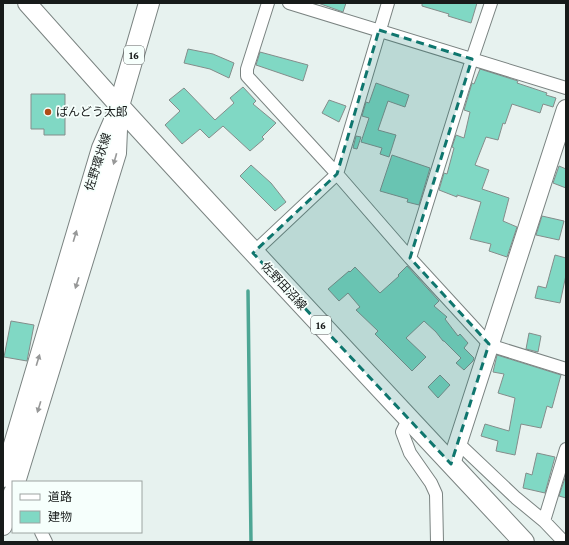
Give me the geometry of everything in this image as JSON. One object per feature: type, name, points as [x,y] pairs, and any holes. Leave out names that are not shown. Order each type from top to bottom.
[{"type":"main road","points":[[27,3],[119,106]]},
{"type":"main road","name":"16","points":[[119,106],[149,3]]},
{"type":"main road","name":"佐野田沼線","points":[[119,106],[253,253],[524,542]]},
{"type":"main road","name":"佐野環状線","points":[[3,478],[101,148],[119,106]]},
{"type":"main road","name":"佐野環状線","points":[[15,481],[117,153],[119,106]]},
{"type":"main road","points":[[451,464],[566,109]]},
{"type":"main road","name":"佐野環状線","points":[[3,526],[12,491]]},
{"type":"street","points":[[268,3],[247,69],[247,76],[489,344],[566,369]]},
{"type":"street","points":[[289,3],[566,88]]},
{"type":"street","points":[[253,253],[337,174],[388,3]]},
{"type":"street","points":[[410,258],[491,3]]},
{"type":"street","points":[[409,418],[402,432],[410,453],[431,483],[436,494],[437,542]]},
{"type":"street","points":[[458,443],[516,498],[544,521],[564,542]]},
{"type":"street","points":[[544,521],[566,449]]},
{"type":"street","points":[[42,533],[46,542]]},
{"type":"highlighted area","points":[[379,30],[472,59],[410,258],[489,344],[451,464],[253,253],[337,174]]},
{"type":"building","points":[[318,3],[346,3],[343,12]]},
{"type":"building","points":[[422,3],[477,3],[471,23],[448,16],[449,14],[422,6]]},
{"type":"building","points":[[188,49],[213,54],[234,63],[229,78],[210,69],[184,63]]},
{"type":"building","points":[[260,52],[308,65],[303,81],[256,65]]},
{"type":"building","points":[[480,69],[518,81],[517,83],[547,93],[546,95],[556,98],[553,107],[543,104],[540,113],[512,104],[505,124],[503,123],[498,140],[486,137],[475,165],[489,170],[482,189],[509,198],[503,221],[517,227],[507,257],[489,251],[491,244],[470,239],[481,202],[457,195],[457,197],[439,190],[444,173],[447,174],[456,135],[464,138],[470,112],[464,110],[472,83],[474,84]]},
{"type":"building","points":[[376,83],[409,95],[405,107],[388,101],[378,130],[396,135],[389,157],[380,154],[382,148],[361,142],[369,118],[362,116],[366,102],[369,103]]},
{"type":"building","points":[[243,87],[256,101],[253,104],[276,123],[262,137],[264,139],[250,151],[223,126],[209,138],[200,129],[182,144],[165,125],[180,111],[169,100],[184,88],[215,120],[234,103],[230,98]]},
{"type":"building","name":"ばんどう太郎","points":[[31,94],[65,94],[65,135],[44,135],[44,129],[31,129]]},
{"type":"building","points":[[329,100],[346,106],[339,122],[322,113]]},
{"type":"building","points":[[356,136],[361,137],[357,149],[353,148]]},
{"type":"building","points":[[392,155],[430,168],[419,205],[407,202],[408,199],[380,191]]},
{"type":"building","points":[[251,165],[271,183],[286,202],[275,211],[240,176]]},
{"type":"building","points":[[559,166],[566,169],[566,188],[553,183]]},
{"type":"building","points":[[542,216],[564,221],[559,240],[536,235]]},
{"type":"building","points":[[555,255],[566,258],[566,275],[560,303],[535,298],[538,286],[546,288]]},
{"type":"building","points":[[407,266],[439,301],[434,306],[447,317],[445,319],[458,336],[460,334],[468,343],[464,348],[474,358],[464,370],[456,363],[461,358],[424,321],[406,338],[426,357],[412,371],[375,334],[378,331],[356,310],[360,307],[348,293],[339,301],[328,289],[355,267],[380,293],[399,276],[398,275]]},
{"type":"building","points":[[11,321],[34,325],[27,361],[4,357]]},
{"type":"building","points":[[529,333],[541,336],[538,352],[526,349]]},
{"type":"building","points":[[497,355],[561,375],[552,408],[547,406],[541,428],[521,424],[515,455],[496,451],[498,441],[481,436],[485,424],[509,431],[515,398],[498,393],[504,374],[493,372]]},
{"type":"building","points":[[440,375],[450,385],[438,398],[428,387]]},
{"type":"building","points":[[537,453],[555,457],[545,493],[523,488],[526,473],[532,475]]},
{"type":"building","points":[[566,475],[566,498],[559,496]]},
{"type":"waterway","points":[[248,291],[251,542]]},
{"type":"place","name":"ばんどう太郎","points":[[48,112]]}]
